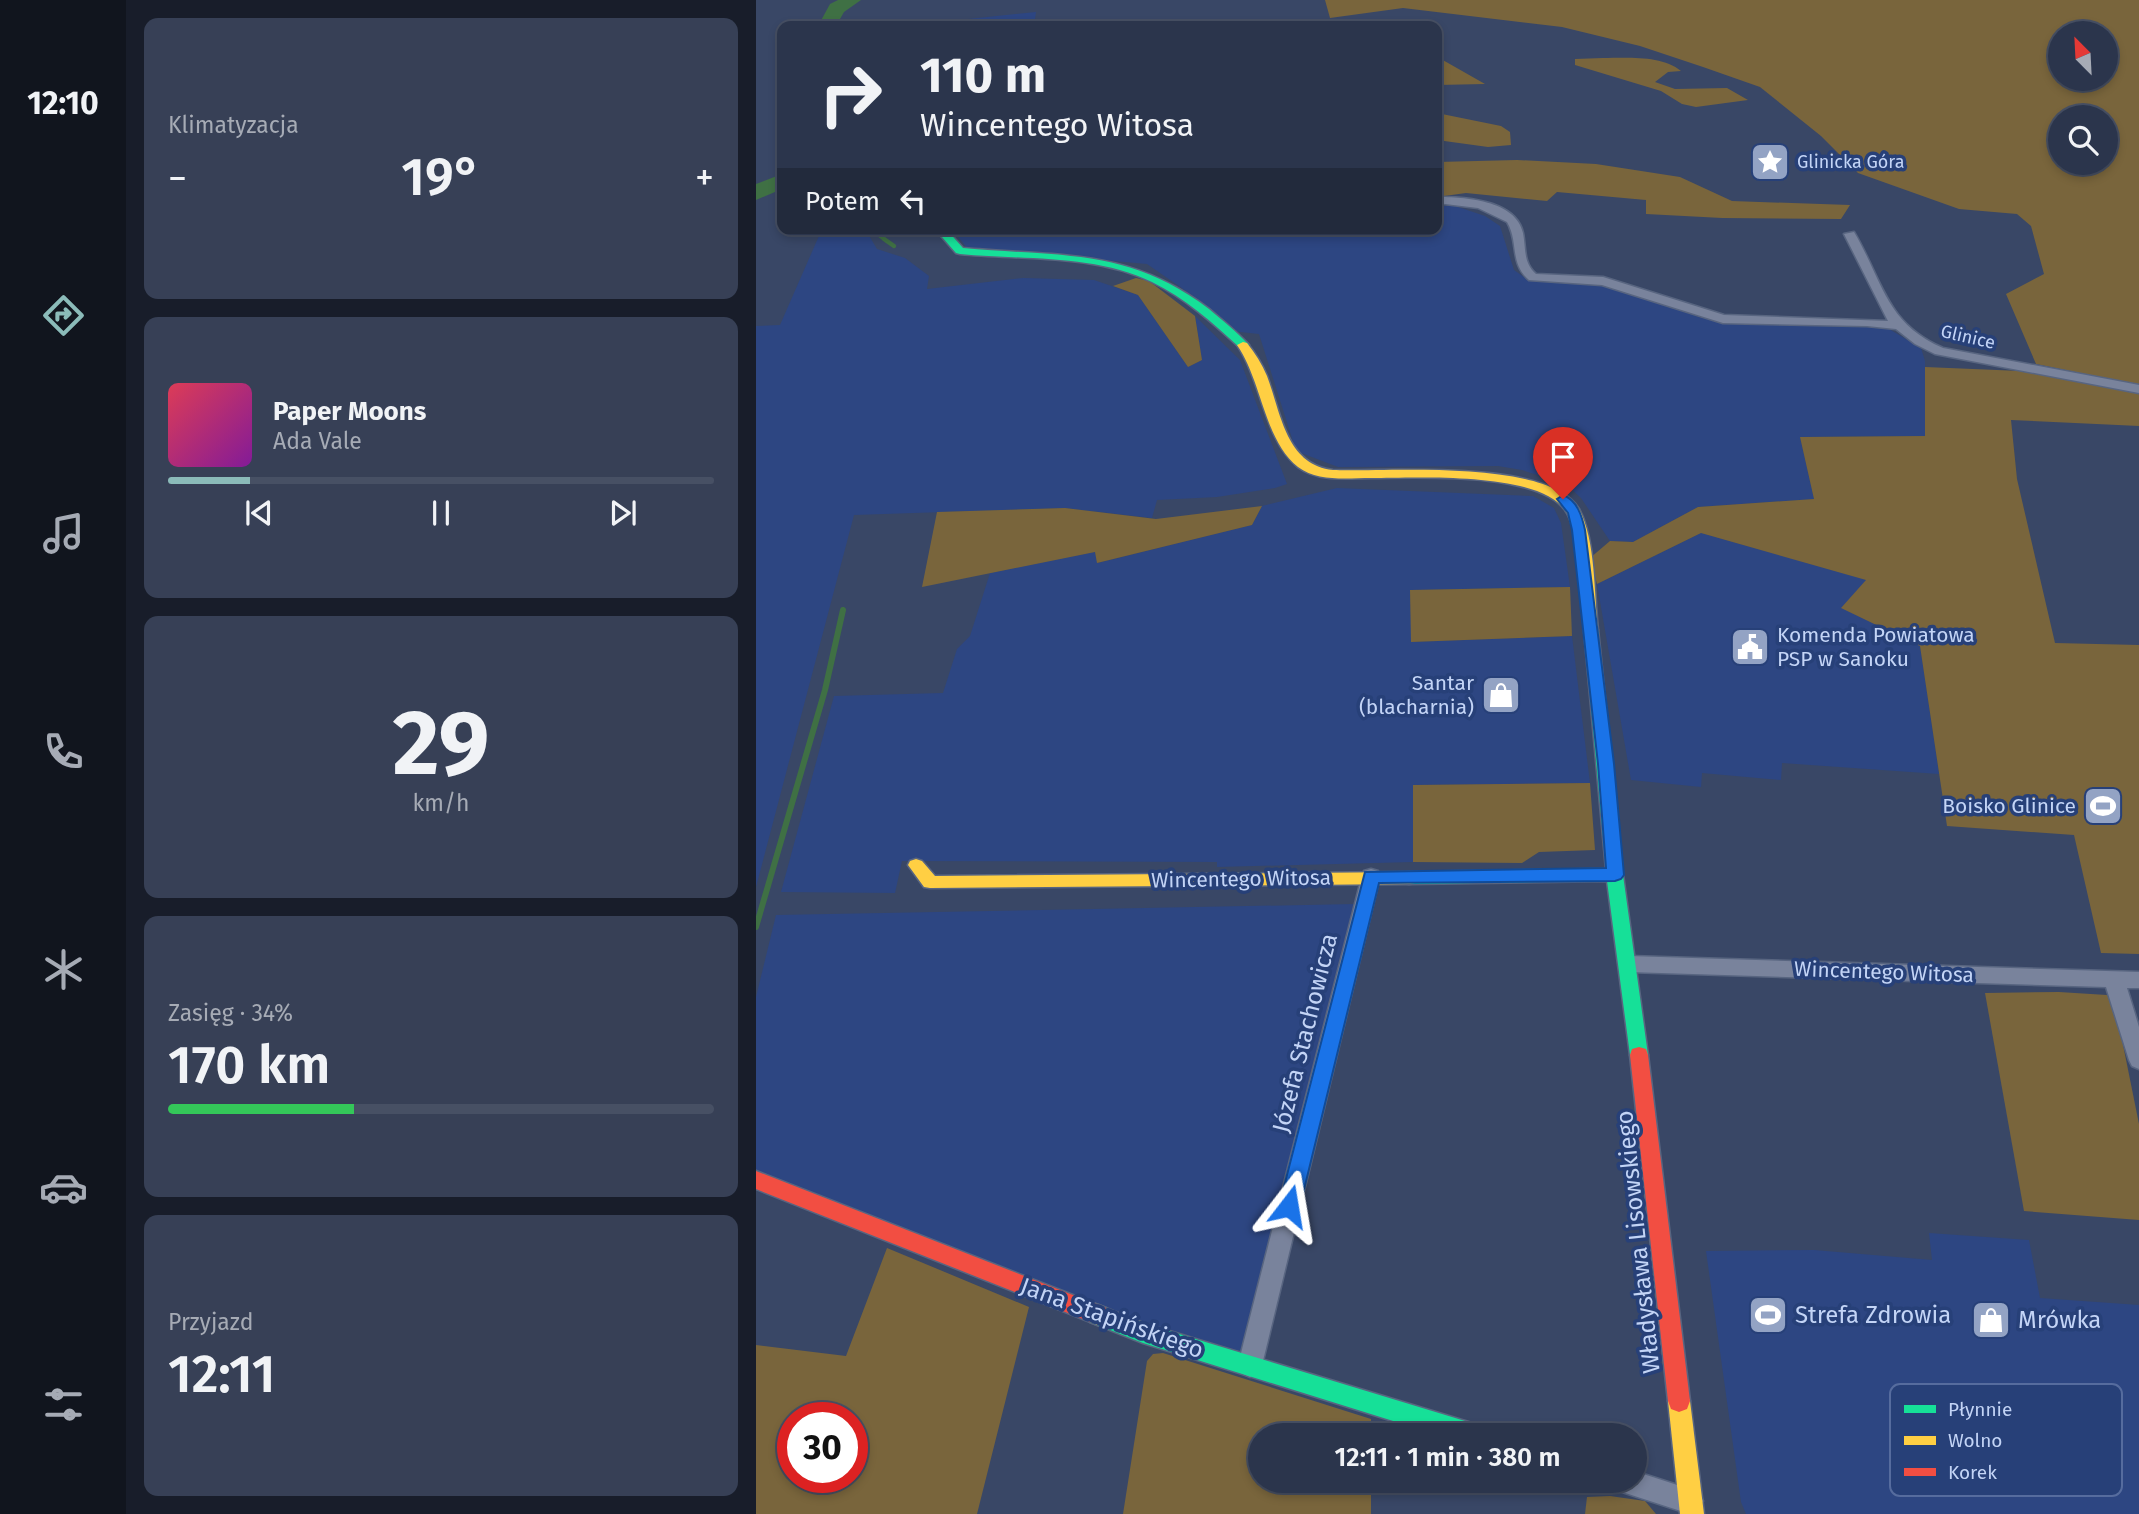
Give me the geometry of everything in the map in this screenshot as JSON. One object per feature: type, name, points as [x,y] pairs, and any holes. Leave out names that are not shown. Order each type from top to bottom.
[{"type":"street","points":[[1442,200],[1473,202],[1495,209],[1508,218],[1516,226],[1520,264],[1533,277],[1603,281],[1723,319],[1867,322],[1898,326]]},
{"type":"street","name":"Glinice","points":[[1850,234],[1890,316],[1898,326],[1919,341],[1940,351],[2139,389]]},
{"type":"street","name":"Władysława Lisowskiego","points":[[945,235],[960,251],[1116,267],[1145,275],[1164,286],[1212,319],[1247,350],[1256,362],[1286,445],[1293,458],[1304,466],[1332,474],[1531,483],[1563,499],[1574,513],[1579,530],[1606,764],[1615,875],[1629,964],[1691,1508]]},
{"type":"street","name":"Wincentego Witosa","points":[[916,865],[930,882],[962,883],[1615,875]]},
{"type":"street","name":"Józefa Stachowicza","points":[[1250,1365],[1371,876]]},
{"type":"street","name":"Wincentego Witosa","points":[[1629,964],[2139,980]]},
{"type":"street","points":[[2115,979],[2139,1060]]},
{"type":"street","name":"Jana Stapińskiego","points":[[756,1180],[1143,1333],[1436,1423]]},
{"type":"street","points":[[1647,1490],[1691,1508]]},
{"type":"shaded area","points":[[1325,0],[2139,0],[2139,385],[2036,364],[2006,294],[2044,274],[2031,226],[2017,214],[1959,209],[1858,173],[1821,136],[1760,87],[1640,46],[1562,27],[1403,8],[1330,18]]},
{"type":"shaded area","points":[[1036,12],[1035,21],[954,21]]},
{"type":"shaded area","points":[[1644,58],[1664,62],[1681,71],[1668,72],[1655,82],[1675,89],[1727,88],[1748,100],[1696,107],[1682,104],[1661,91],[1575,65],[1575,59]]},
{"type":"shaded area","points":[[1442,60],[1485,84],[1442,85]]},
{"type":"shaded area","points":[[1442,114],[1501,126],[1510,132],[1511,145],[1488,147],[1442,141]]},
{"type":"shaded area","points":[[1517,160],[1596,164],[1680,177],[1732,201],[1850,205],[1841,219],[1722,218],[1646,214],[1646,200],[1557,192],[1547,201],[1466,193],[1442,196],[1442,162]]},
{"type":"shaded area","points":[[1442,206],[1455,206],[1485,216],[1500,226],[1514,270],[1528,280],[1605,285],[1702,318],[1741,323],[1856,324],[1889,329],[1921,348],[1925,361],[1925,436],[1800,437],[1814,499],[1698,507],[1633,542],[1610,541],[1581,498],[1566,484],[1522,470],[1498,466],[1338,467],[1296,451],[1259,334],[1231,331],[1199,300],[1147,264],[967,248],[957,235],[1442,235]]},
{"type":"shaded area","points":[[819,235],[869,235],[877,249],[905,258],[929,276],[927,289],[1023,278],[1094,280],[1138,295],[1188,367],[1202,360],[1195,316],[1240,360],[1287,484],[1217,497],[1157,500],[1152,518],[1065,508],[854,515],[756,887],[756,326],[780,325]]},
{"type":"shaded area","points":[[1136,278],[1149,281],[1195,316],[1202,360],[1188,367],[1138,295],[1113,286]]},
{"type":"shaded area","points":[[1925,367],[2021,371],[2139,393],[2139,426],[2011,420],[2017,479],[2055,643],[2139,645],[2139,954],[2101,953],[2074,835],[1947,826],[1920,646],[1841,608],[1866,580],[1701,533],[1597,584],[1590,558],[1610,541],[1633,542],[1698,507],[1814,499],[1800,437],[1925,436]]},
{"type":"shaded area","points":[[1337,488],[1533,496],[1554,508],[1561,523],[1570,587],[1410,590],[1412,642],[1572,636],[1590,783],[1413,785],[1413,862],[1217,867],[1217,862],[902,861],[895,893],[781,892],[834,696],[943,693],[957,649],[970,636],[990,573],[1095,552],[1098,563],[1252,525],[1262,506]]},
{"type":"shaded area","points":[[1262,506],[1252,525],[1097,563],[1095,552],[922,587],[937,512],[1065,508],[1156,519]]},
{"type":"shaded area","points":[[1701,533],[1867,580],[1842,608],[1920,646],[1939,774],[1782,763],[1781,780],[1702,773],[1701,787],[1631,780],[1597,584]]},
{"type":"shaded area","points":[[1570,587],[1572,636],[1411,642],[1410,590]]},
{"type":"shaded area","points":[[1590,783],[1595,850],[1539,852],[1522,863],[1413,862],[1413,785]]},
{"type":"shaded area","points":[[1356,904],[1244,1353],[1146,1323],[756,1173],[756,997],[776,915]]},
{"type":"shaded area","points":[[2059,992],[2107,995],[2115,1005],[2139,1124],[2139,1220],[2024,1211],[1985,993]]},
{"type":"shaded area","points":[[1929,1233],[2029,1240],[2040,1298],[2139,1305],[2139,1514],[1746,1514],[1741,1502],[1706,1251],[1814,1250],[1932,1260]]},
{"type":"shaded area","points":[[887,1248],[1029,1307],[977,1514],[756,1514],[756,1345],[846,1356]]},
{"type":"shaded area","points":[[1163,1353],[1371,1419],[1371,1423],[1248,1423],[1248,1493],[1371,1493],[1371,1514],[1123,1514],[1147,1361],[1153,1354]]},
{"type":"shaded area","points":[[1610,1496],[1645,1501],[1656,1514],[1585,1514],[1587,1497]]},
{"type":"waterway","points":[[830,21],[837,8],[852,0]]},
{"type":"waterway","points":[[756,193],[777,183]]},
{"type":"waterway","points":[[878,235],[887,241]]},
{"type":"waterway","points":[[884,239],[894,246]]},
{"type":"waterway","points":[[756,927],[825,690],[843,610]]},
{"type":"traffic: fast","points":[[945,235],[960,251],[1075,259],[1142,274],[1182,295],[1243,345]]},
{"type":"traffic: fast","points":[[1591,630],[1615,875],[1639,1055]]},
{"type":"traffic: fast","points":[[1409,878],[1615,875]]},
{"type":"traffic: fast","points":[[1098,1315],[1143,1333],[1436,1423]]},
{"type":"traffic: slow","points":[[1243,345],[1260,373],[1283,439],[1291,452],[1308,468],[1333,474],[1478,476],[1536,486],[1558,495],[1572,509],[1577,520],[1591,630]]},
{"type":"traffic: slow","points":[[916,865],[930,882],[962,883],[1409,878]]},
{"type":"traffic: slow","points":[[1679,1401],[1692,1514]]},
{"type":"traffic: jam","points":[[1639,1055],[1679,1401]]},
{"type":"traffic: jam","points":[[756,1180],[1098,1315]]},
{"type":"place","name":"Glinicka Góra","points":[[1770,162]]},
{"type":"place","name":"Komenda Powiatowa PSP w Sanoku","points":[[1750,647]]},
{"type":"place","name":"Santar (blacharnia)","points":[[1501,695]]},
{"type":"place","name":"Boisko Glinice","points":[[2103,806]]},
{"type":"place","name":"Strefa Zdrowia","points":[[1768,1315]]},
{"type":"place","name":"Mrówka","points":[[1991,1320]]},
{"type":"route","points":[[1289,1206],[1371,876],[1615,875],[1606,764],[1579,530],[1574,513],[1563,499]]}]
